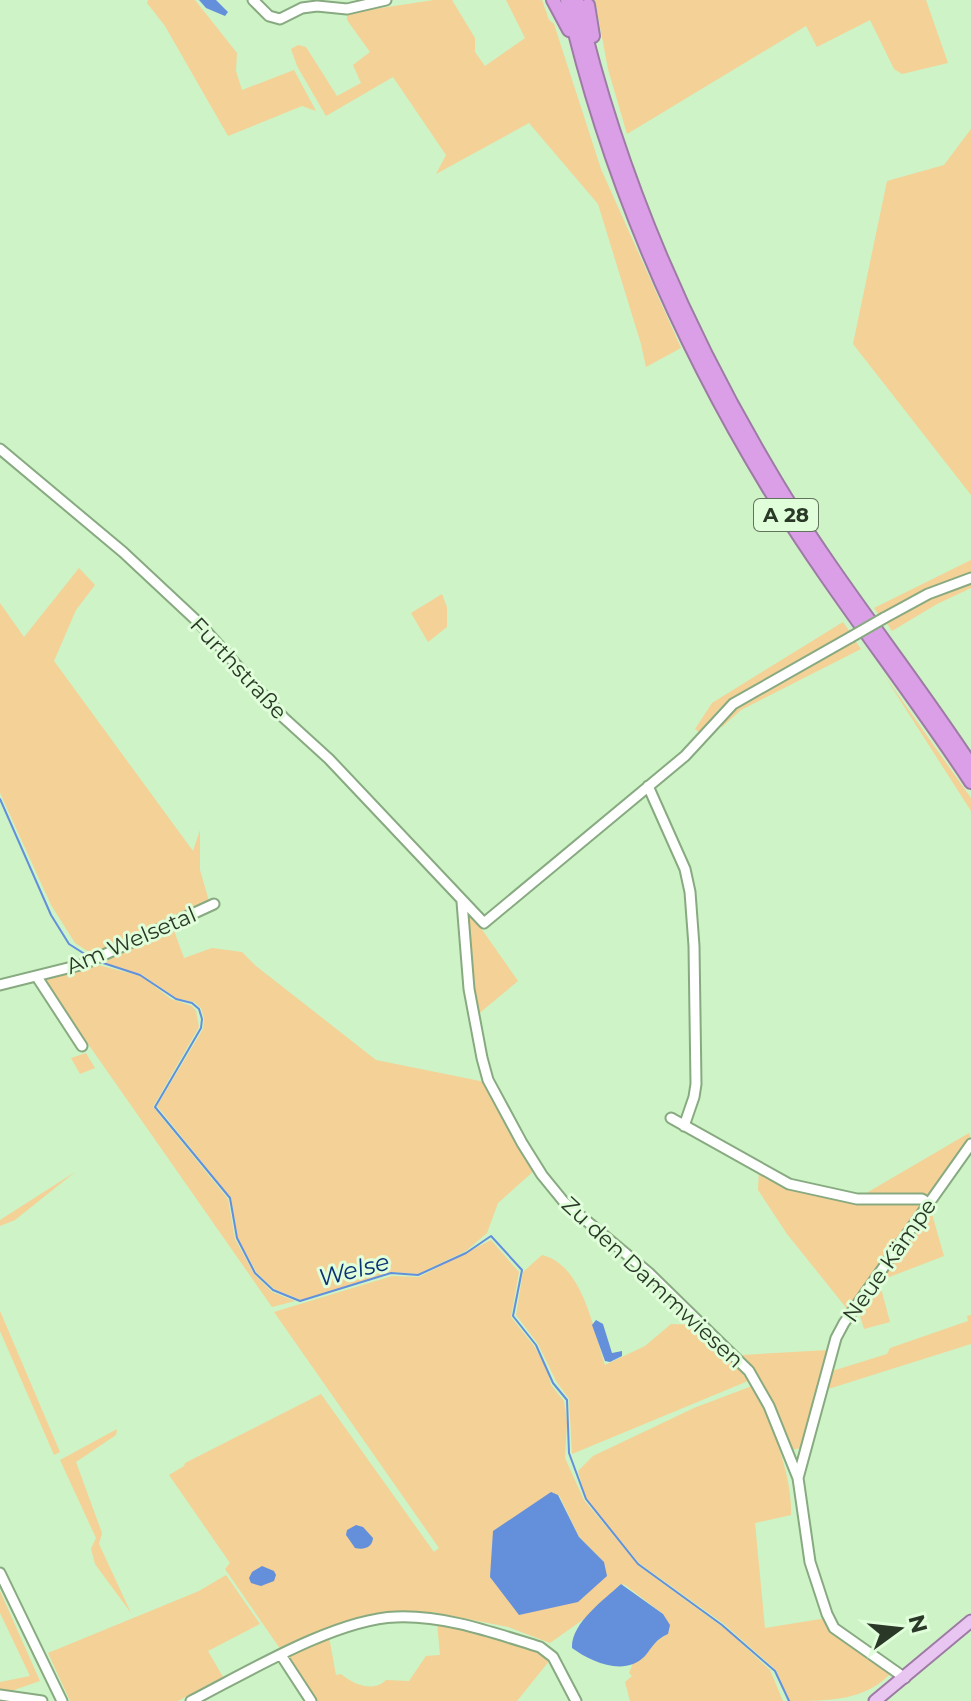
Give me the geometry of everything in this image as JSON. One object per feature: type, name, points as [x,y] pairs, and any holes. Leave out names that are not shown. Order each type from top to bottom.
[{"type":"highway","points":[[553,0],[580,50]]},
{"type":"highway","name":"A 28","points":[[567,0],[607,140],[638,225],[709,383],[799,536],[971,782]]},
{"type":"highway","name":"A 28","points":[[583,2],[596,71],[641,206],[691,324],[718,378],[807,531],[971,765]]},
{"type":"main road","points":[[875,1701],[971,1621]]},
{"type":"street","points":[[253,0],[269,16],[280,19],[302,8],[347,9],[386,0]]},
{"type":"street","name":"Furthstraße","points":[[0,449],[123,552],[199,623],[284,718],[457,892],[462,902]]},
{"type":"street","points":[[462,902],[484,923],[685,756],[733,704],[928,594],[971,578]]},
{"type":"street","points":[[648,786],[685,869],[690,892],[696,1084],[684,1126]]},
{"type":"street","name":"Zu den Dammwiesen","points":[[462,902],[469,989],[482,1058],[488,1080],[522,1143],[564,1202],[649,1273],[739,1358],[757,1383],[798,1478],[810,1562],[834,1628],[905,1678]]},
{"type":"street","name":"Am Welsetal","points":[[0,985],[95,959],[214,904]]},
{"type":"street","points":[[37,977],[82,1046]]},
{"type":"street","points":[[671,1118],[789,1184],[857,1199],[922,1199],[928,1203]]},
{"type":"street","name":"Neue Kämpe","points":[[798,1478],[836,1338],[971,1144]]},
{"type":"street","points":[[788,1452],[805,1451]]},
{"type":"street","points":[[0,1573],[61,1701]]},
{"type":"street","points":[[191,1701],[328,1634],[379,1619],[435,1619],[540,1647],[553,1657],[576,1701]]},
{"type":"street","points":[[281,1655],[311,1701]]},
{"type":"street","points":[[0,1695],[42,1701]]},
{"type":"shaded area","points":[[148,0],[195,0],[237,53],[236,71],[242,90],[294,70],[316,111],[302,106],[228,136]]},
{"type":"shaded area","points":[[452,0],[475,38],[475,52],[485,66],[525,38],[506,0],[542,0],[549,20],[554,24],[601,169],[681,348],[646,367],[598,204],[529,123],[436,174],[446,155],[393,77],[326,116],[297,66],[291,49],[298,45],[306,47],[337,96],[361,83],[353,65],[370,52],[347,20],[347,13]]},
{"type":"shaded area","points":[[595,0],[926,0],[948,63],[902,74],[894,69],[870,20],[817,47],[806,26],[627,134],[608,69]]},
{"type":"shaded area","points":[[971,129],[971,495],[853,344],[887,181],[944,165]]},
{"type":"shaded area","points":[[971,560],[971,573],[928,589],[879,615],[874,608]]},
{"type":"shaded area","points":[[79,568],[95,585],[76,610],[54,661],[193,851],[200,830],[200,870],[209,901],[95,956],[75,943],[51,905],[0,793],[0,603],[24,637]]},
{"type":"shaded area","points":[[971,580],[971,588],[892,631],[886,622],[932,596]]},
{"type":"shaded area","points":[[442,594],[447,607],[447,627],[428,642],[411,613]]},
{"type":"shaded area","points":[[843,622],[850,632],[730,700],[700,733],[695,729],[712,703]]},
{"type":"shaded area","points":[[854,639],[861,649],[741,710],[722,727],[718,725],[729,711]]},
{"type":"shaded area","points":[[884,675],[971,798],[971,811]]},
{"type":"shaded area","points":[[469,911],[518,981],[476,1016],[465,915]]},
{"type":"shaded area","points":[[172,925],[184,958],[212,948],[242,952],[376,1060],[485,1082],[536,1169],[498,1203],[487,1233],[466,1251],[418,1274],[392,1272],[301,1300],[274,1289],[257,1273],[238,1239],[231,1198],[157,1106],[203,1029],[201,1008],[194,1002],[176,998],[141,974],[98,960]]},
{"type":"shaded area","points":[[94,964],[141,976],[171,999],[192,1006],[196,1011],[199,1027],[153,1107],[228,1199],[235,1239],[254,1274],[272,1292],[295,1301],[272,1307],[42,978]]},
{"type":"shaded area","points":[[86,1053],[95,1068],[80,1074],[71,1058]]},
{"type":"shaded area","points":[[969,1133],[971,1139],[928,1196],[863,1195]]},
{"type":"shaded area","points":[[759,1170],[856,1202],[917,1204],[920,1207],[848,1310],[787,1234],[758,1190]]},
{"type":"shaded area","points":[[75,1172],[15,1220],[0,1226],[0,1220]]},
{"type":"shaded area","points":[[925,1213],[932,1214],[944,1256],[879,1281],[890,1322],[864,1329],[858,1309]]},
{"type":"shaded area","points":[[491,1240],[519,1272],[511,1317],[534,1346],[547,1369],[551,1385],[564,1401],[567,1422],[565,1458],[584,1500],[639,1566],[728,1631],[770,1670],[783,1701],[630,1701],[625,1682],[632,1676],[629,1673],[633,1663],[668,1634],[663,1614],[621,1584],[588,1616],[550,1643],[508,1627],[432,1612],[389,1612],[281,1650],[225,1569],[230,1563],[169,1475],[185,1463],[321,1394],[434,1552],[439,1548],[274,1312],[392,1276],[419,1277]],"holes":[[[559,1495],[579,1537],[604,1562],[493,1531]]]},
{"type":"shaded area","points":[[542,1255],[556,1261],[577,1284],[591,1317],[605,1365],[645,1346],[671,1324],[697,1325],[733,1360],[748,1381],[572,1454],[569,1399],[556,1381],[538,1344],[516,1315],[523,1272]]},
{"type":"shaded area","points":[[0,1311],[60,1452],[54,1455],[0,1331]]},
{"type":"shaded area","points":[[971,1315],[971,1344],[825,1390],[829,1372],[887,1354],[890,1348],[968,1321],[967,1316]]},
{"type":"shaded area","points":[[828,1350],[803,1448],[789,1450],[753,1370],[742,1355]]},
{"type":"shaded area","points":[[752,1386],[779,1449],[791,1500],[791,1515],[755,1523],[765,1628],[827,1618],[892,1672],[882,1682],[858,1694],[790,1701],[776,1670],[724,1624],[639,1563],[586,1499],[578,1471],[593,1456],[694,1408]]},
{"type":"shaded area","points":[[117,1429],[116,1435],[76,1462],[102,1533],[99,1544],[131,1613],[95,1564],[91,1549],[96,1538],[60,1460]]},
{"type":"shaded area","points":[[226,1575],[260,1624],[208,1651],[223,1677],[178,1701],[70,1701],[48,1653],[199,1591]]},
{"type":"shaded area","points":[[0,1591],[40,1681],[11,1691],[0,1691],[0,1682],[30,1676],[0,1613]]},
{"type":"shaded area","points":[[437,1622],[510,1640],[550,1660],[517,1701],[316,1701],[288,1657],[329,1637],[336,1675],[341,1674],[357,1684],[369,1686],[386,1680],[409,1681],[426,1656],[440,1655]]},
{"type":"water","points":[[199,0],[216,0],[228,12],[225,16],[206,8]]},
{"type":"water","points":[[596,1320],[603,1324],[612,1353],[622,1351],[622,1356],[605,1361],[592,1325]]},
{"type":"water","points":[[551,1492],[558,1495],[579,1537],[604,1562],[607,1576],[578,1602],[519,1615],[490,1577],[493,1531]]},
{"type":"water","points":[[356,1525],[363,1527],[373,1538],[367,1548],[355,1548],[346,1535],[347,1530]]},
{"type":"water","points":[[262,1566],[274,1571],[274,1581],[261,1586],[251,1583],[249,1578],[252,1572]]},
{"type":"water","points":[[621,1584],[663,1614],[670,1625],[668,1634],[645,1656],[628,1666],[598,1662],[572,1648],[573,1639],[583,1621]]},
{"type":"waterway","name":"Welse","points":[[0,799],[51,915],[69,944],[91,958]]},
{"type":"waterway","name":"Welse","points":[[97,961],[140,975],[176,999],[192,1003],[199,1009],[201,1028],[155,1107],[230,1198],[237,1238],[255,1273],[273,1290],[300,1301],[391,1273],[418,1275],[466,1253],[491,1236],[522,1270],[513,1316],[536,1345],[553,1383],[567,1400],[569,1453],[586,1499],[638,1564],[722,1625],[775,1671],[789,1701]]}]
